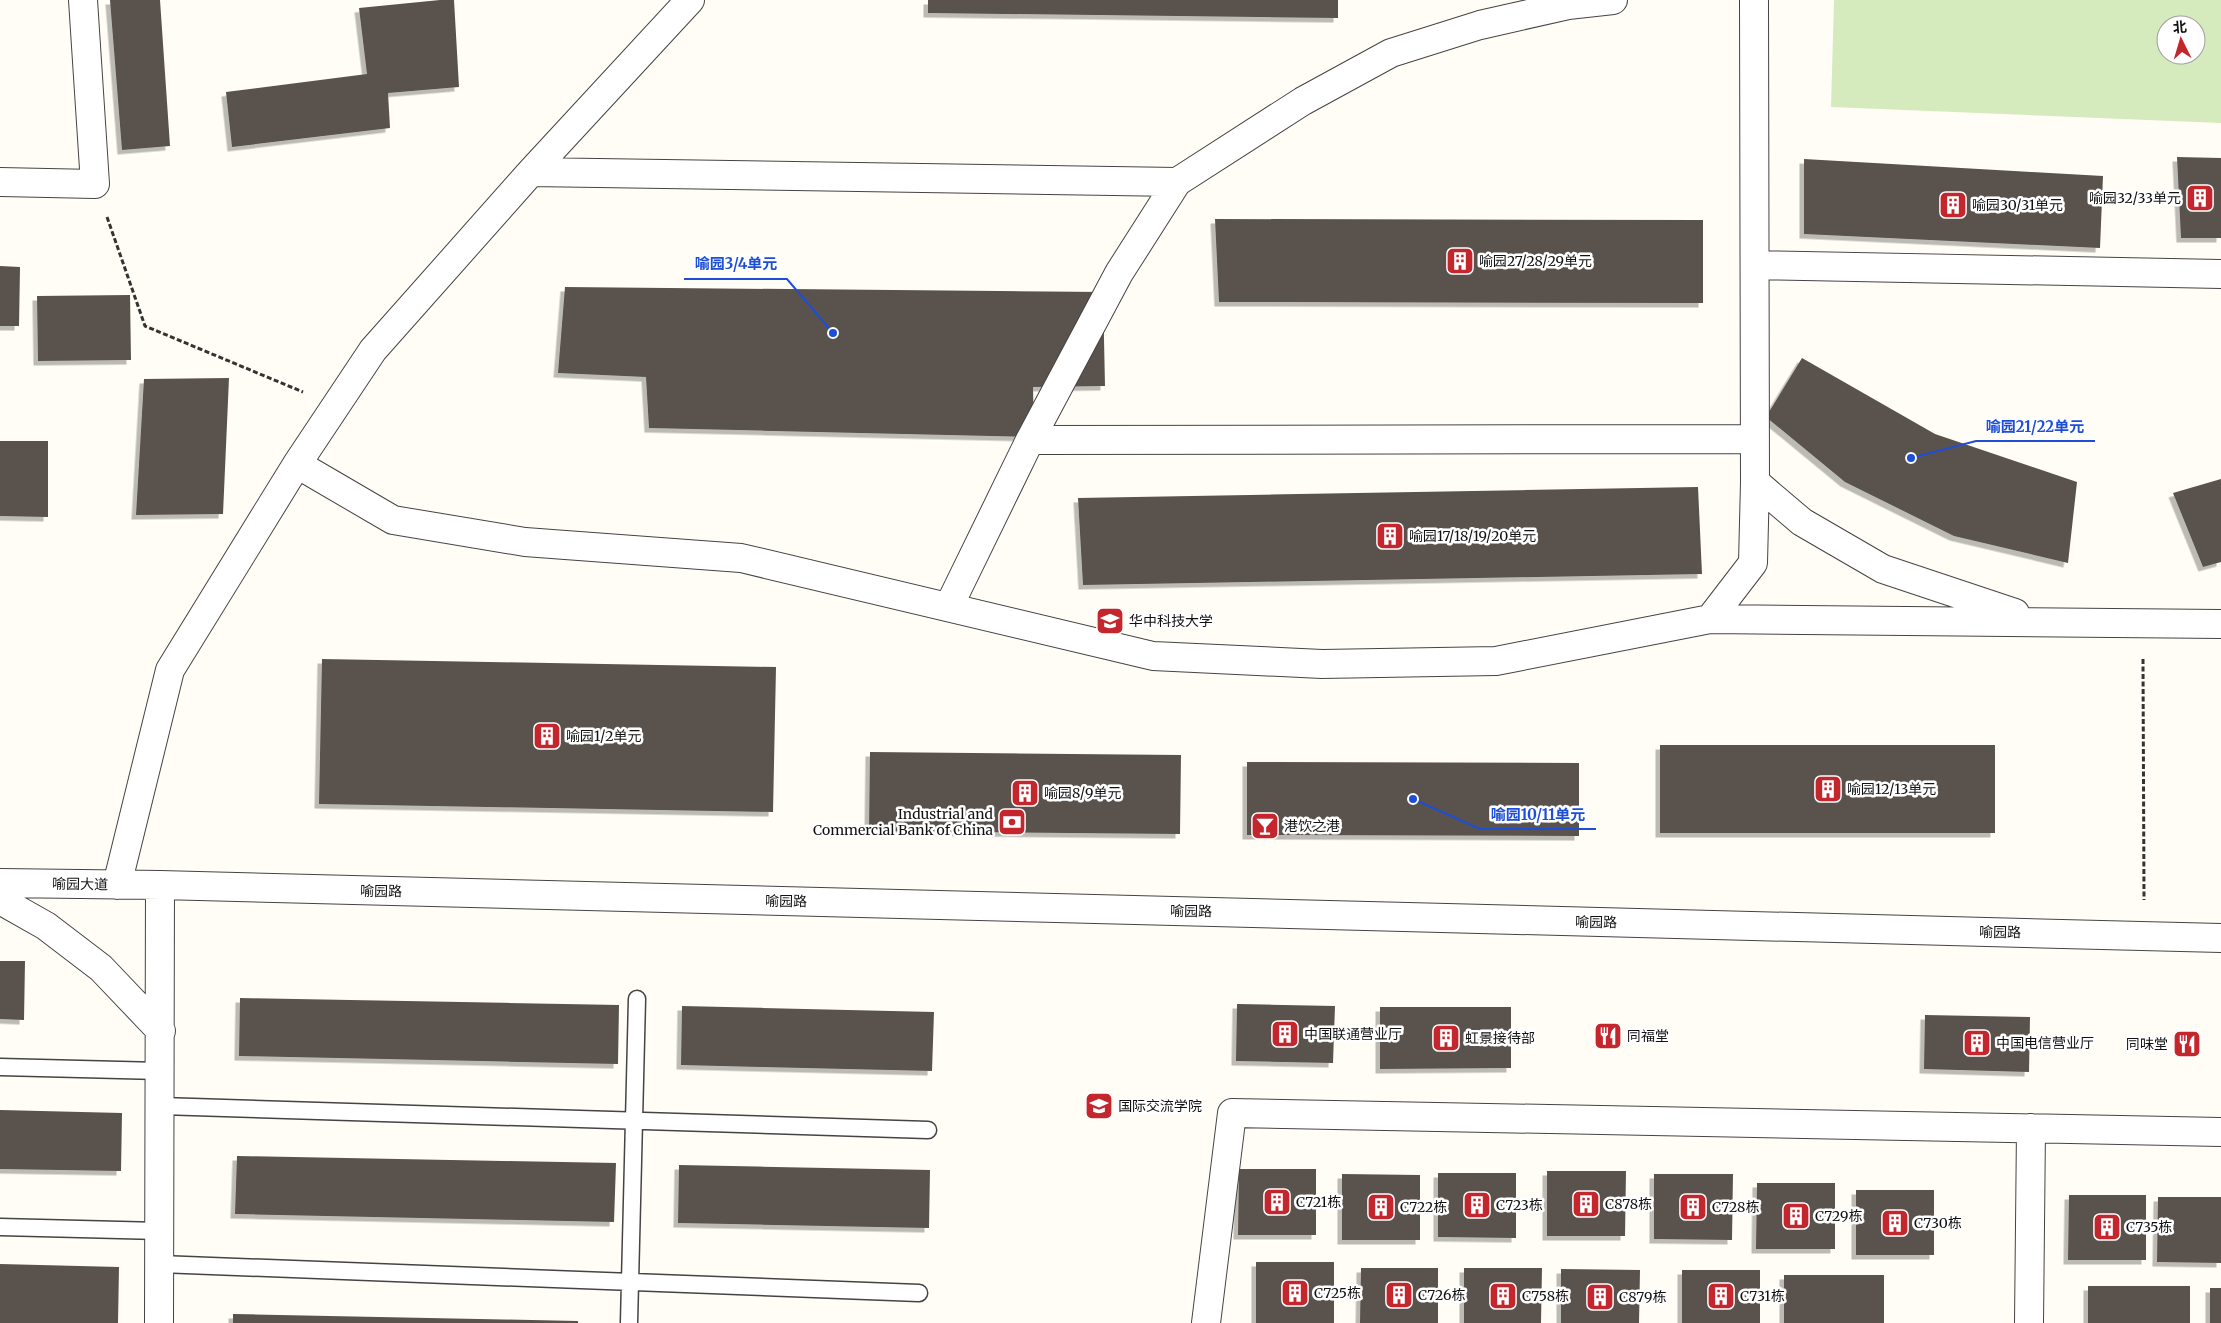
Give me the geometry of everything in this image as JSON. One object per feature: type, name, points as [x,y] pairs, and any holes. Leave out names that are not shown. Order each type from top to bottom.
[{"type":"street","points":[[0,182],[95,184],[83,0]]},
{"type":"street","points":[[117,885],[170,670],[297,464],[373,350],[531,172],[690,0]]},
{"type":"street","points":[[949,606],[1030,440],[1119,273],[1177,182],[1303,101],[1391,53],[1480,25],[1568,4],[1613,0]]},
{"type":"street","points":[[1710,619],[1753,563],[1755,482],[1754,0]]},
{"type":"street","points":[[531,172],[1177,182]]},
{"type":"street","points":[[1755,265],[2221,274]]},
{"type":"street","points":[[1030,440],[1755,439]]},
{"type":"street","points":[[297,464],[393,520],[525,542],[740,558],[949,606],[1152,656],[1322,664],[1496,661],[1710,619],[2221,624]]},
{"type":"street","points":[[1755,482],[1802,522],[1883,569],[2038,621]]},
{"type":"street","name":"喻园大道","points":[[0,883],[160,885]]},
{"type":"street","points":[[159,1323],[161,1106],[160,885]]},
{"type":"street","name":"喻园路","points":[[160,885],[2221,938]]},
{"type":"street","points":[[0,900],[46,926],[101,968],[161,1031]]},
{"type":"street","points":[[1206,1323],[1232,1113],[2221,1132]]},
{"type":"street","points":[[2029,1323],[2031,1128]]},
{"type":"lane","points":[[629,1323],[637,999]]},
{"type":"lane","points":[[0,1067],[160,1071]]},
{"type":"lane","points":[[161,1106],[928,1130]]},
{"type":"lane","points":[[0,1227],[160,1231]]},
{"type":"lane","points":[[160,1264],[919,1292]]},
{"type":"path","points":[[95,184],[145,326],[336,406]]},
{"type":"path","points":[[2143,624],[2145,936]]},
{"type":"green space","points":[[1834,0],[2221,0],[2221,123],[1831,107]]},
{"type":"building","points":[[110,0],[160,0],[170,146],[122,150]]},
{"type":"building","points":[[454,0],[459,87],[388,93],[390,128],[232,147],[226,92],[367,74],[359,8]]},
{"type":"building","points":[[928,0],[1338,0],[1338,18],[928,13]]},
{"type":"building","name":"喻园32/33单元","points":[[2177,157],[2221,158],[2221,238],[2181,238]]},
{"type":"building","name":"喻园30/31单元","points":[[1804,159],[2103,176],[2100,248],[1804,234]]},
{"type":"building","name":"喻园27/28/29单元","points":[[1215,219],[1703,220],[1703,303],[1219,302]]},
{"type":"building","points":[[0,266],[20,267],[19,326],[0,326]]},
{"type":"building","points":[[565,287],[1103,292],[1105,386],[1033,387],[1034,437],[649,428],[646,377],[558,373]]},
{"type":"building","points":[[130,295],[131,360],[38,361],[37,296]]},
{"type":"building","points":[[1802,358],[1935,434],[2077,482],[2068,563],[1954,536],[1845,482],[1766,417]]},
{"type":"building","points":[[229,378],[223,514],[136,515],[144,379]]},
{"type":"building","points":[[0,441],[48,441],[48,517],[0,516]]},
{"type":"building","points":[[2221,479],[2221,562],[2203,567],[2173,493]]},
{"type":"building","name":"喻园17/18/19/20单元","points":[[1698,487],[1702,574],[1083,585],[1078,498]]},
{"type":"building","name":"喻园1/2单元","points":[[322,659],[776,667],[773,812],[319,804]]},
{"type":"building","name":"喻园12/13单元","points":[[1660,745],[1995,745],[1995,833],[1660,833]]},
{"type":"building","name":"喻园8/9单元","points":[[870,752],[1181,755],[1180,834],[869,831]]},
{"type":"building","points":[[1247,762],[1579,763],[1579,836],[1247,835]]},
{"type":"building","points":[[0,961],[25,961],[24,1020],[0,1019]]},
{"type":"building","points":[[240,998],[619,1005],[618,1064],[239,1056]]},
{"type":"building","name":"中国联通营业厅","points":[[1237,1004],[1335,1006],[1333,1063],[1236,1061]]},
{"type":"building","points":[[682,1006],[934,1012],[932,1071],[681,1065]]},
{"type":"building","name":"虹景接待部","points":[[1380,1007],[1511,1007],[1511,1068],[1380,1069]]},
{"type":"building","name":"中国电信营业厅","points":[[1925,1015],[2030,1017],[2029,1072],[1924,1069]]},
{"type":"building","points":[[0,1110],[122,1113],[121,1171],[0,1169]]},
{"type":"building","points":[[237,1156],[616,1163],[614,1222],[235,1214]]},
{"type":"building","points":[[679,1165],[930,1170],[929,1228],[678,1223]]},
{"type":"building","name":"C721栋","points":[[1239,1169],[1316,1169],[1316,1235],[1238,1235]]},
{"type":"building","name":"C878栋","points":[[1547,1171],[1626,1171],[1625,1236],[1547,1236]]},
{"type":"building","name":"C723栋","points":[[1438,1173],[1516,1173],[1516,1238],[1438,1237]]},
{"type":"building","name":"C722栋","points":[[1342,1174],[1420,1175],[1420,1240],[1342,1240]]},
{"type":"building","name":"C728栋","points":[[1654,1174],[1733,1174],[1732,1240],[1654,1239]]},
{"type":"building","name":"C729栋","points":[[1757,1183],[1835,1183],[1835,1249],[1756,1249]]},
{"type":"building","name":"C730栋","points":[[1856,1190],[1934,1190],[1934,1255],[1856,1255]]},
{"type":"building","name":"C735栋","points":[[2069,1195],[2146,1195],[2146,1260],[2068,1260]]},
{"type":"building","points":[[2158,1197],[2221,1197],[2221,1263],[2157,1262]]},
{"type":"building","name":"C725栋","points":[[1256,1262],[1334,1262],[1334,1323],[1256,1323]]},
{"type":"building","points":[[0,1264],[119,1267],[118,1323],[0,1323]]},
{"type":"building","name":"C726栋","points":[[1361,1268],[1438,1268],[1438,1323],[1360,1323]]},
{"type":"building","name":"C758栋","points":[[1464,1268],[1542,1268],[1541,1323],[1464,1323]]},
{"type":"building","name":"C879栋","points":[[1561,1269],[1640,1270],[1639,1323],[1561,1323]]},
{"type":"building","name":"C731栋","points":[[1682,1270],[1760,1270],[1760,1323],[1682,1323]]},
{"type":"building","points":[[1784,1275],[1884,1275],[1884,1323],[1784,1323]]},
{"type":"building","points":[[2088,1286],[2190,1286],[2190,1323],[2088,1323]]},
{"type":"building","points":[[2210,1288],[2221,1288],[2221,1323],[2210,1323]]},
{"type":"building","points":[[233,1314],[578,1321],[578,1323],[233,1323]]},
{"type":"place","name":"喻园32/33单元","points":[[2200,198]]},
{"type":"place","name":"喻园30/31单元","points":[[1953,205]]},
{"type":"place","name":"喻园27/28/29单元","points":[[1460,261]]},
{"type":"place","name":"喻园3/4单元","points":[[833,333]]},
{"type":"place","name":"喻园21/22单元","points":[[1911,458]]},
{"type":"place","name":"喻园17/18/19/20单元","points":[[1390,536]]},
{"type":"place","name":"华中科技大学","points":[[1110,621]]},
{"type":"place","name":"喻园1/2单元","points":[[547,736]]},
{"type":"place","name":"喻园12/13单元","points":[[1828,789]]},
{"type":"place","name":"喻园8/9单元","points":[[1025,793]]},
{"type":"place","name":"喻园10/11单元","points":[[1413,799]]},
{"type":"place","name":"Industrial and Commercial Bank of China","points":[[1012,822]]},
{"type":"place","name":"港饮之港","points":[[1265,826]]},
{"type":"place","name":"中国联通营业厅","points":[[1285,1034]]},
{"type":"place","name":"同福堂","points":[[1608,1036]]},
{"type":"place","name":"虹景接待部","points":[[1446,1038]]},
{"type":"place","name":"中国电信营业厅","points":[[1977,1043]]},
{"type":"place","name":"同味堂","points":[[2187,1044]]},
{"type":"place","name":"国际交流学院","points":[[1099,1106]]},
{"type":"place","name":"C721栋","points":[[1277,1202]]},
{"type":"place","name":"C878栋","points":[[1586,1204]]},
{"type":"place","name":"C723栋","points":[[1477,1205]]},
{"type":"place","name":"C722栋","points":[[1381,1207]]},
{"type":"place","name":"C728栋","points":[[1693,1207]]},
{"type":"place","name":"C729栋","points":[[1796,1216]]},
{"type":"place","name":"C730栋","points":[[1895,1223]]},
{"type":"place","name":"C735栋","points":[[2107,1227]]},
{"type":"place","name":"C725栋","points":[[1295,1293]]},
{"type":"place","name":"C726栋","points":[[1399,1295]]},
{"type":"place","name":"C758栋","points":[[1503,1296]]},
{"type":"place","name":"C731栋","points":[[1721,1296]]},
{"type":"place","name":"C879栋","points":[[1600,1297]]}]
